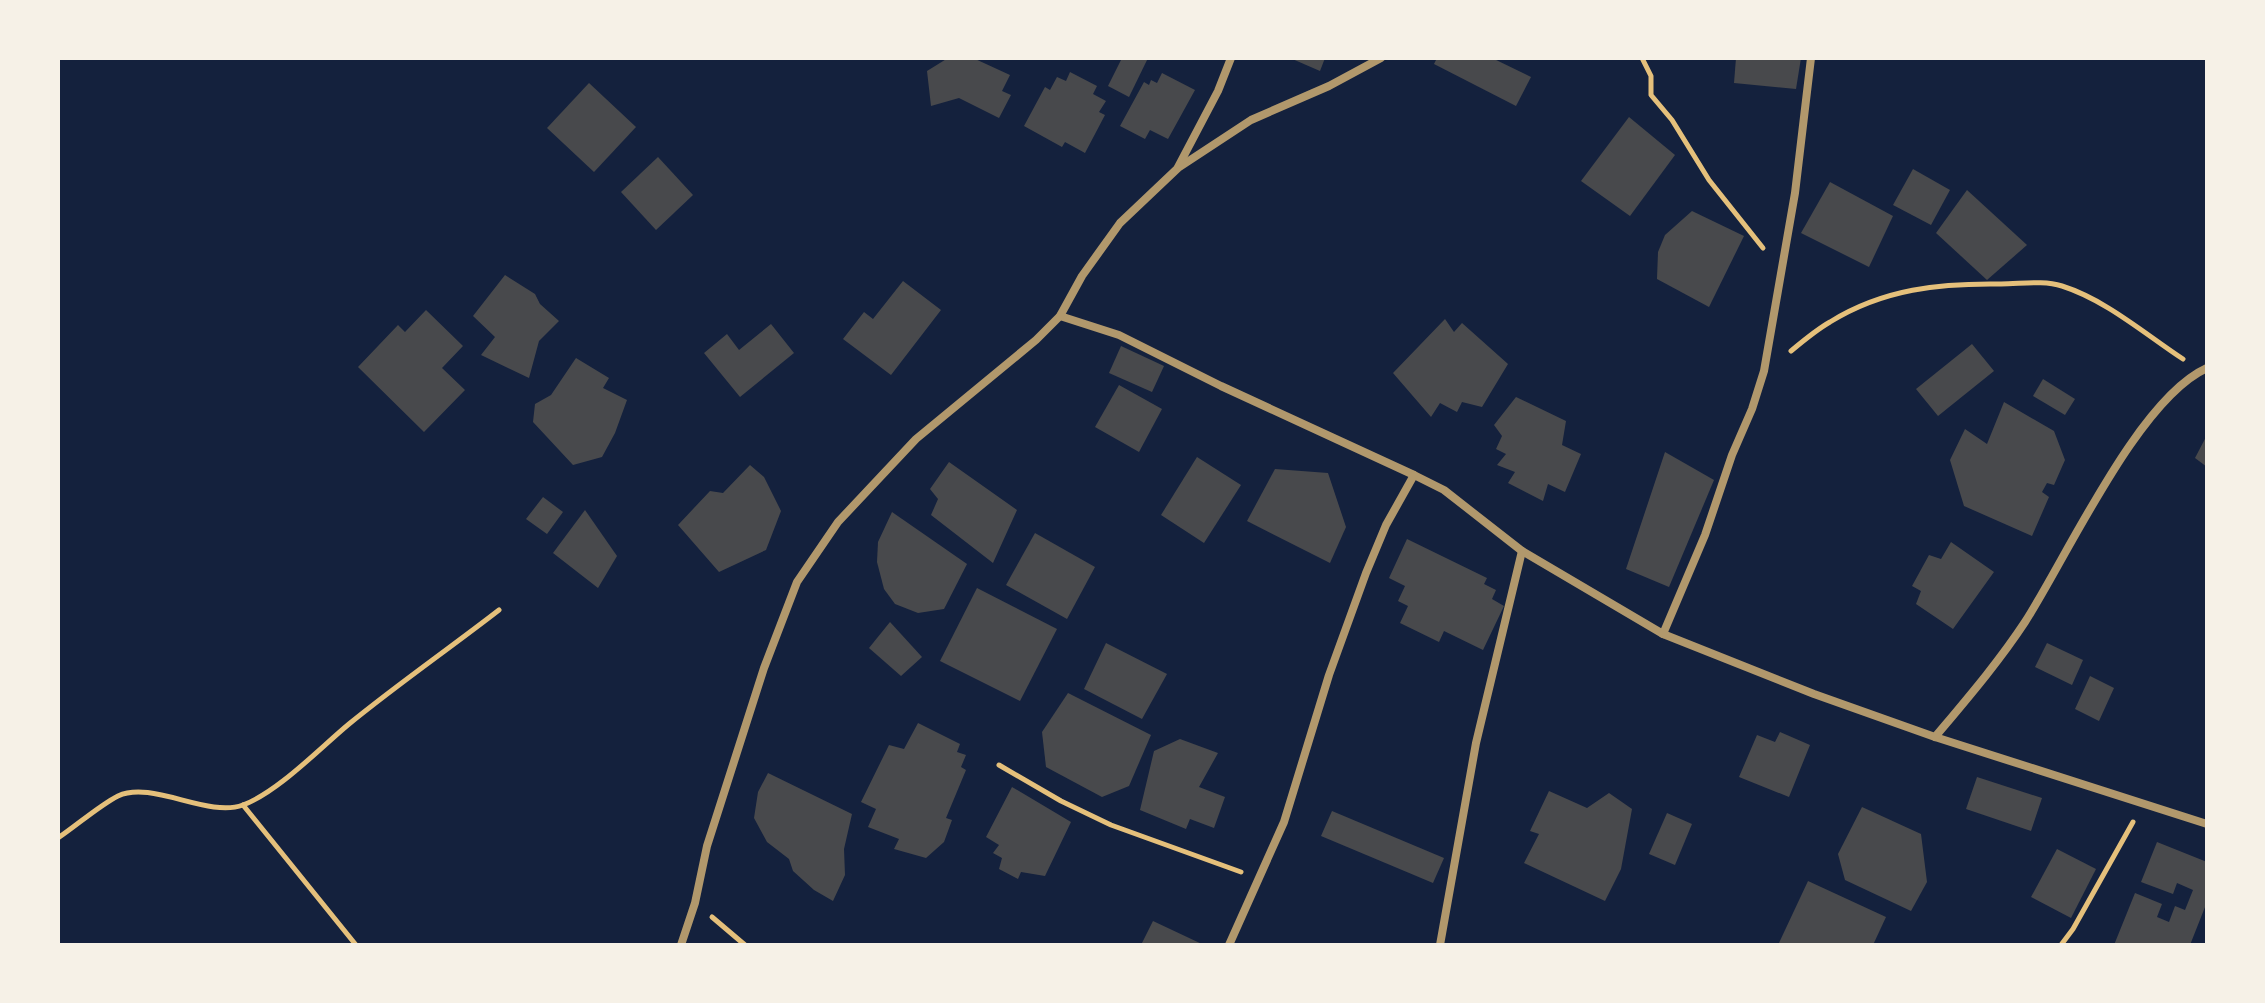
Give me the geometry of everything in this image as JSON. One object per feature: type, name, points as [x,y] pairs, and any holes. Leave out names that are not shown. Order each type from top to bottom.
[{"type":"street","points":[[1178,168],[1218,91],[1231,58]]},
{"type":"street","points":[[681,945],[695,903],[707,846],[749,712],[797,582],[838,522],[916,439],[1036,340],[1060,316],[1082,276],[1120,223],[1178,168],[1251,120],[1329,86],[1381,58]]},
{"type":"street","points":[[1663,634],[1705,535],[1764,371],[1795,193],[1811,58]]},
{"type":"street","points":[[1060,316],[1119,335],[1444,490],[1522,551],[1663,634],[1814,694],[1935,737],[2207,824]]},
{"type":"street","points":[[1935,737],[1997,663],[2026,621],[2125,452],[2157,410],[2204,369]]},
{"type":"street","points":[[1229,945],[1284,822],[1329,675],[1366,573],[1386,525],[1414,475]]},
{"type":"street","points":[[1440,945],[1476,743],[1522,551]]},
{"type":"path","points":[[1642,58],[1651,76],[1651,95],[1672,120],[1709,180],[1781,271]]},
{"type":"path","points":[[1764,371],[1830,321],[1887,295],[1919,287],[1968,283],[2049,283],[2065,287],[2095,301],[2204,369]]},
{"type":"path","points":[[58,838],[119,795],[146,793],[216,808],[243,805],[280,783],[374,704],[499,610]]},
{"type":"path","points":[[999,765],[1061,801],[1111,825],[1261,879]]},
{"type":"path","points":[[2061,945],[2143,804]]},
{"type":"path","points":[[243,805],[356,945]]},
{"type":"path","points":[[695,903],[745,945]]},
{"type":"building","points":[[948,58],[973,58],[1010,75],[1002,91],[1011,95],[999,118],[959,98],[931,106],[927,71]]},
{"type":"building","points":[[1122,58],[1148,58],[1129,97],[1108,86]]},
{"type":"building","points":[[1290,58],[1325,58],[1320,71]]},
{"type":"building","points":[[1437,58],[1492,58],[1531,77],[1516,106],[1434,64]]},
{"type":"building","points":[[1736,58],[1801,58],[1796,89],[1734,83]]},
{"type":"building","points":[[1070,72],[1097,86],[1093,94],[1106,101],[1099,112],[1105,115],[1085,153],[1065,142],[1062,147],[1024,126],[1045,87],[1050,90],[1057,77],[1066,81]]},
{"type":"building","points":[[1162,73],[1195,90],[1168,139],[1150,130],[1145,139],[1120,126],[1144,82],[1149,85],[1151,80],[1157,83]]},
{"type":"building","points":[[589,83],[636,127],[594,172],[547,128]]},
{"type":"building","points":[[1629,117],[1675,155],[1630,216],[1581,181]]},
{"type":"building","points":[[658,157],[693,195],[656,230],[621,192]]},
{"type":"building","points":[[1913,169],[1950,190],[1931,225],[1893,205]]},
{"type":"building","points":[[1830,182],[1893,216],[1869,267],[1801,233]]},
{"type":"building","points":[[1967,190],[2027,245],[1987,280],[1936,233]]},
{"type":"building","points":[[1692,211],[1744,236],[1709,307],[1657,279],[1658,252],[1665,235]]},
{"type":"building","points":[[505,275],[535,294],[540,304],[559,321],[539,341],[529,378],[481,355],[495,337],[473,316]]},
{"type":"building","points":[[903,281],[941,310],[891,375],[843,339],[864,312],[873,319]]},
{"type":"building","points":[[426,310],[463,346],[442,368],[465,390],[424,432],[358,367],[398,325],[405,332]]},
{"type":"building","points":[[1445,319],[1454,332],[1462,323],[1508,364],[1482,407],[1462,402],[1457,412],[1440,403],[1431,417],[1393,373]]},
{"type":"building","points":[[771,324],[794,353],[740,397],[704,353],[727,334],[739,350]]},
{"type":"building","points":[[1972,344],[1994,371],[1938,416],[1916,389]]},
{"type":"building","points":[[1121,346],[1164,366],[1152,392],[1109,373]]},
{"type":"building","points":[[576,358],[609,378],[603,388],[627,400],[602,457],[573,465],[533,422],[535,404],[551,395]]},
{"type":"building","points":[[2043,379],[2075,399],[2065,415],[2033,396]]},
{"type":"building","points":[[1119,385],[1162,409],[1139,452],[1095,427]]},
{"type":"building","points":[[1516,397],[1566,421],[1562,445],[1581,454],[1565,492],[1548,484],[1543,501],[1508,483],[1515,472],[1497,465],[1506,454],[1496,449],[1502,436],[1494,425]]},
{"type":"building","points":[[2004,402],[2054,431],[2065,460],[2054,485],[2047,483],[2042,492],[2049,497],[2032,536],[1964,506],[1950,460],[1965,429],[1987,444]]},
{"type":"building","points":[[2207,435],[2207,467],[2195,458]]},
{"type":"building","points":[[1665,452],[1714,480],[1669,587],[1626,569]]},
{"type":"building","points":[[1197,457],[1241,485],[1204,543],[1161,515]]},
{"type":"building","points":[[949,462],[1017,510],[993,563],[931,515],[938,499],[930,489]]},
{"type":"building","points":[[750,465],[764,477],[781,511],[766,550],[719,572],[678,525],[710,491],[723,493]]},
{"type":"building","points":[[1275,469],[1328,473],[1346,527],[1330,563],[1247,521]]},
{"type":"building","points":[[543,497],[563,512],[547,534],[526,519]]},
{"type":"building","points":[[585,510],[617,556],[598,588],[553,553]]},
{"type":"building","points":[[892,512],[967,564],[944,609],[918,613],[895,604],[884,589],[877,562],[878,542]]},
{"type":"building","points":[[1035,533],[1095,567],[1067,619],[1006,585]]},
{"type":"building","points":[[1407,539],[1487,578],[1484,584],[1496,590],[1492,599],[1504,606],[1483,650],[1444,631],[1439,642],[1400,623],[1408,606],[1398,601],[1405,586],[1389,578]]},
{"type":"building","points":[[1951,542],[1994,572],[1953,629],[1916,604],[1921,591],[1912,586],[1929,555],[1941,559]]},
{"type":"building","points":[[977,588],[1057,629],[1020,701],[940,661]]},
{"type":"building","points":[[890,622],[922,657],[901,676],[869,648]]},
{"type":"building","points":[[1106,643],[1167,674],[1142,719],[1084,689]]},
{"type":"building","points":[[2047,643],[2083,660],[2072,685],[2035,667]]},
{"type":"building","points":[[2090,676],[2114,688],[2099,721],[2075,709]]},
{"type":"building","points":[[1068,693],[1151,735],[1129,786],[1102,797],[1046,767],[1042,732]]},
{"type":"building","points":[[918,723],[960,744],[957,752],[966,755],[961,767],[966,770],[946,818],[952,820],[944,842],[926,858],[894,849],[899,839],[868,827],[876,809],[861,802],[889,745],[904,749]]},
{"type":"building","points":[[1780,732],[1810,745],[1789,797],[1739,777],[1757,735],[1775,742]]},
{"type":"building","points":[[1180,739],[1218,753],[1199,787],[1225,797],[1214,828],[1190,819],[1186,829],[1140,810],[1154,751]]},
{"type":"building","points":[[768,773],[852,814],[844,849],[845,875],[833,901],[814,890],[793,871],[789,859],[767,842],[754,818],[758,792]]},
{"type":"building","points":[[1977,777],[2042,798],[2031,831],[1966,809]]},
{"type":"building","points":[[1012,787],[1071,822],[1045,876],[1021,872],[1018,879],[999,869],[1002,858],[993,853],[999,845],[986,837]]},
{"type":"building","points":[[1549,791],[1587,808],[1609,793],[1632,809],[1621,869],[1605,901],[1524,863],[1539,834],[1530,831]]},
{"type":"building","points":[[1862,807],[1921,834],[1927,882],[1911,911],[1845,880],[1838,854]]},
{"type":"building","points":[[1332,811],[1444,858],[1433,883],[1321,836]]},
{"type":"building","points":[[1667,813],[1692,824],[1675,865],[1649,854]]},
{"type":"building","points":[[2157,842],[2207,862],[2207,902],[2190,945],[2114,945],[2135,893],[2162,904],[2157,917],[2169,922],[2175,906],[2185,910],[2193,890],[2177,883],[2173,894],[2141,882]]},
{"type":"building","points":[[2057,849],[2096,869],[2071,918],[2031,897]]},
{"type":"building","points":[[1808,881],[1886,917],[1873,945],[1778,945]]},
{"type":"building","points":[[1153,921],[1204,945],[1141,945]]}]
